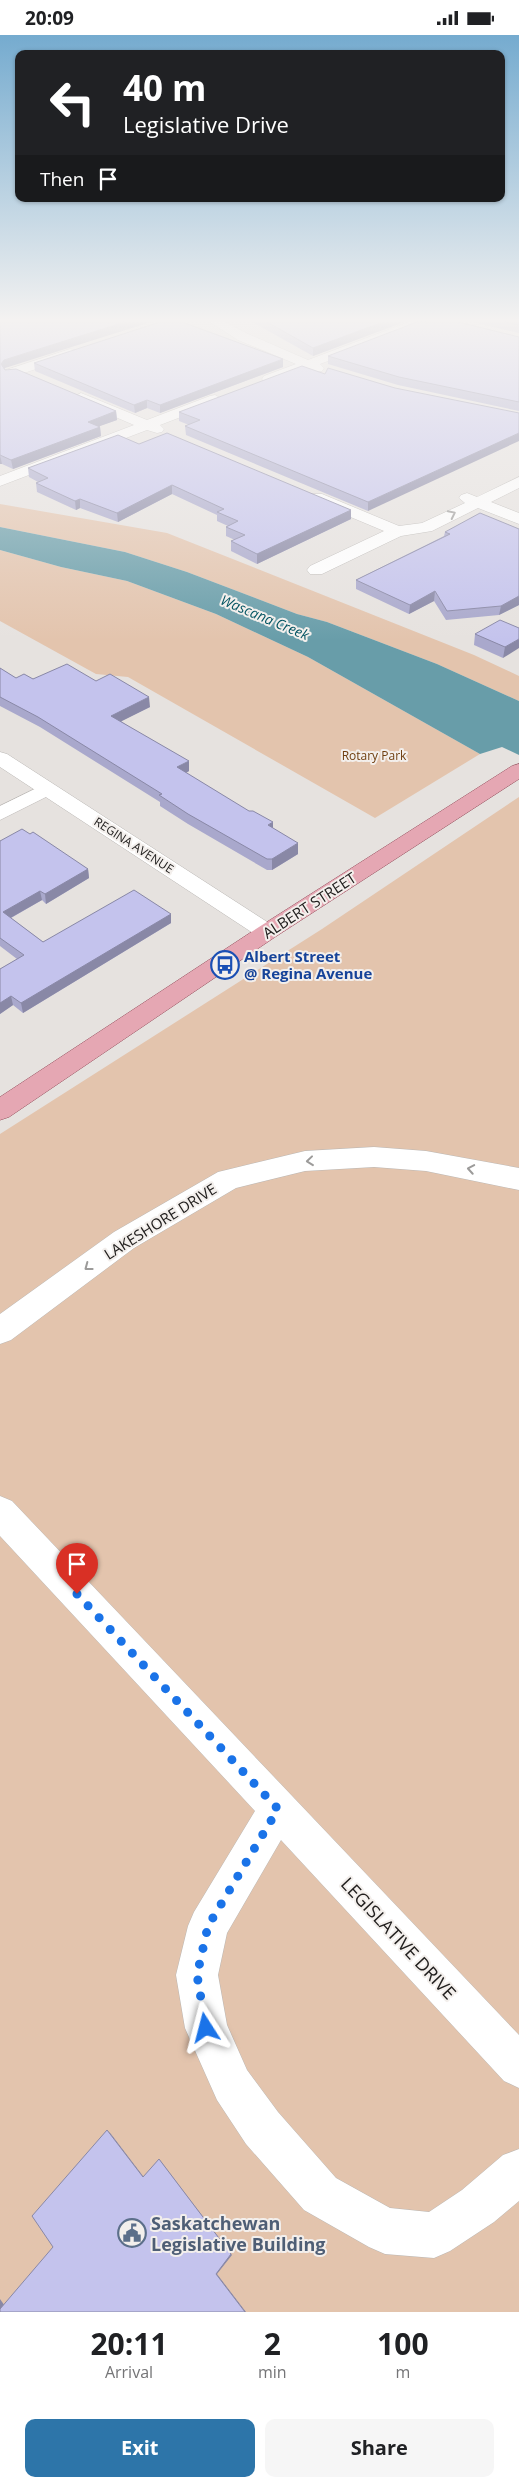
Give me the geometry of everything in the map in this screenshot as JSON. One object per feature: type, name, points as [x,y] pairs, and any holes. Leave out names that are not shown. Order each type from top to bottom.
[{"type":"main road","name":"ALBERT STREET","points":[[0,1110],[296,913],[519,770]]},
{"type":"street","points":[[0,481],[138,428]]},
{"type":"street","points":[[154,428],[172,436]]},
{"type":"street","points":[[316,570],[402,530],[426,527],[519,482]]},
{"type":"street","points":[[475,486],[453,497],[477,502],[519,519]]},
{"type":"street","points":[[306,492],[402,530]]},
{"type":"street","points":[[402,530],[406,520],[423,511]]},
{"type":"street","name":"REGINA AVENUE","points":[[0,759],[267,932]]},
{"type":"street","points":[[0,814],[47,789]]},
{"type":"street","name":"LAKESHORE DRIVE","points":[[0,1331],[124,1240],[228,1179],[305,1161],[374,1157],[426,1161],[519,1179]]},
{"type":"street","name":"LEGISLATIVE DRIVE","points":[[0,1512],[519,2066]]},
{"type":"street","points":[[278,1809],[208,1926],[197,1975],[206,2028],[232,2085],[262,2128],[320,2194],[385,2231],[434,2235],[478,2206],[519,2171]]},
{"type":"green space","points":[[0,504],[167,533],[474,655],[519,676],[519,701],[437,664],[187,572],[125,552],[0,527]]},
{"type":"green space","name":"Rotary Park","points":[[0,550],[61,567],[127,581],[216,614],[308,657],[480,754],[375,818],[128,677],[96,674],[0,621]]},
{"type":"green space","points":[[519,797],[519,2312],[0,2312],[0,1134],[322,929]]},
{"type":"water","name":"Wascana Creek","points":[[0,527],[125,552],[187,572],[297,614],[327,622],[437,664],[519,701],[519,755],[502,747],[480,754],[308,657],[216,614],[127,581],[61,567],[0,550]]},
{"type":"building","points":[[0,428],[97,428],[11,460],[0,455]]},
{"type":"building","points":[[190,428],[519,428],[519,433],[368,502]]},
{"type":"building","points":[[167,433],[351,510],[257,554],[231,541],[245,535],[226,527],[238,521],[217,512],[224,509],[172,485],[117,513],[80,499],[75,501],[36,483],[48,478],[28,468],[118,435],[139,444]]},
{"type":"building","points":[[480,513],[519,529],[519,596],[501,606],[447,611],[435,591],[410,605],[356,580],[450,534],[445,532]]},
{"type":"building","points":[[500,620],[519,628],[519,639],[505,647],[475,634]]},
{"type":"building","points":[[67,664],[96,681],[110,674],[149,697],[111,716],[189,761],[177,767],[249,811],[253,811],[273,822],[268,825],[298,843],[272,859],[267,859],[188,814],[159,795],[162,794],[38,717],[0,697],[0,668],[16,678],[24,674],[33,679]]},
{"type":"building","points":[[22,829],[30,834],[33,832],[88,869],[45,894],[40,891],[3,912],[43,942],[134,890],[171,914],[21,1003],[11,996],[0,1003],[0,969],[24,955],[0,938],[0,841]]},
{"type":"building","name":"Saskatchewan Legislative Building","points":[[107,2130],[143,2177],[159,2159],[231,2254],[216,2274],[245,2312],[0,2312],[0,2309],[53,2247],[32,2216]]},
{"type":"place","name":"Albert Street @ Regina Avenue","points":[[225,965]]},
{"type":"place","name":"Saskatchewan Legislative Building","points":[[132,2233]]},
{"type":"route","points":[[77,1594],[278,1809],[208,1926],[197,1975],[206,2028]]}]
